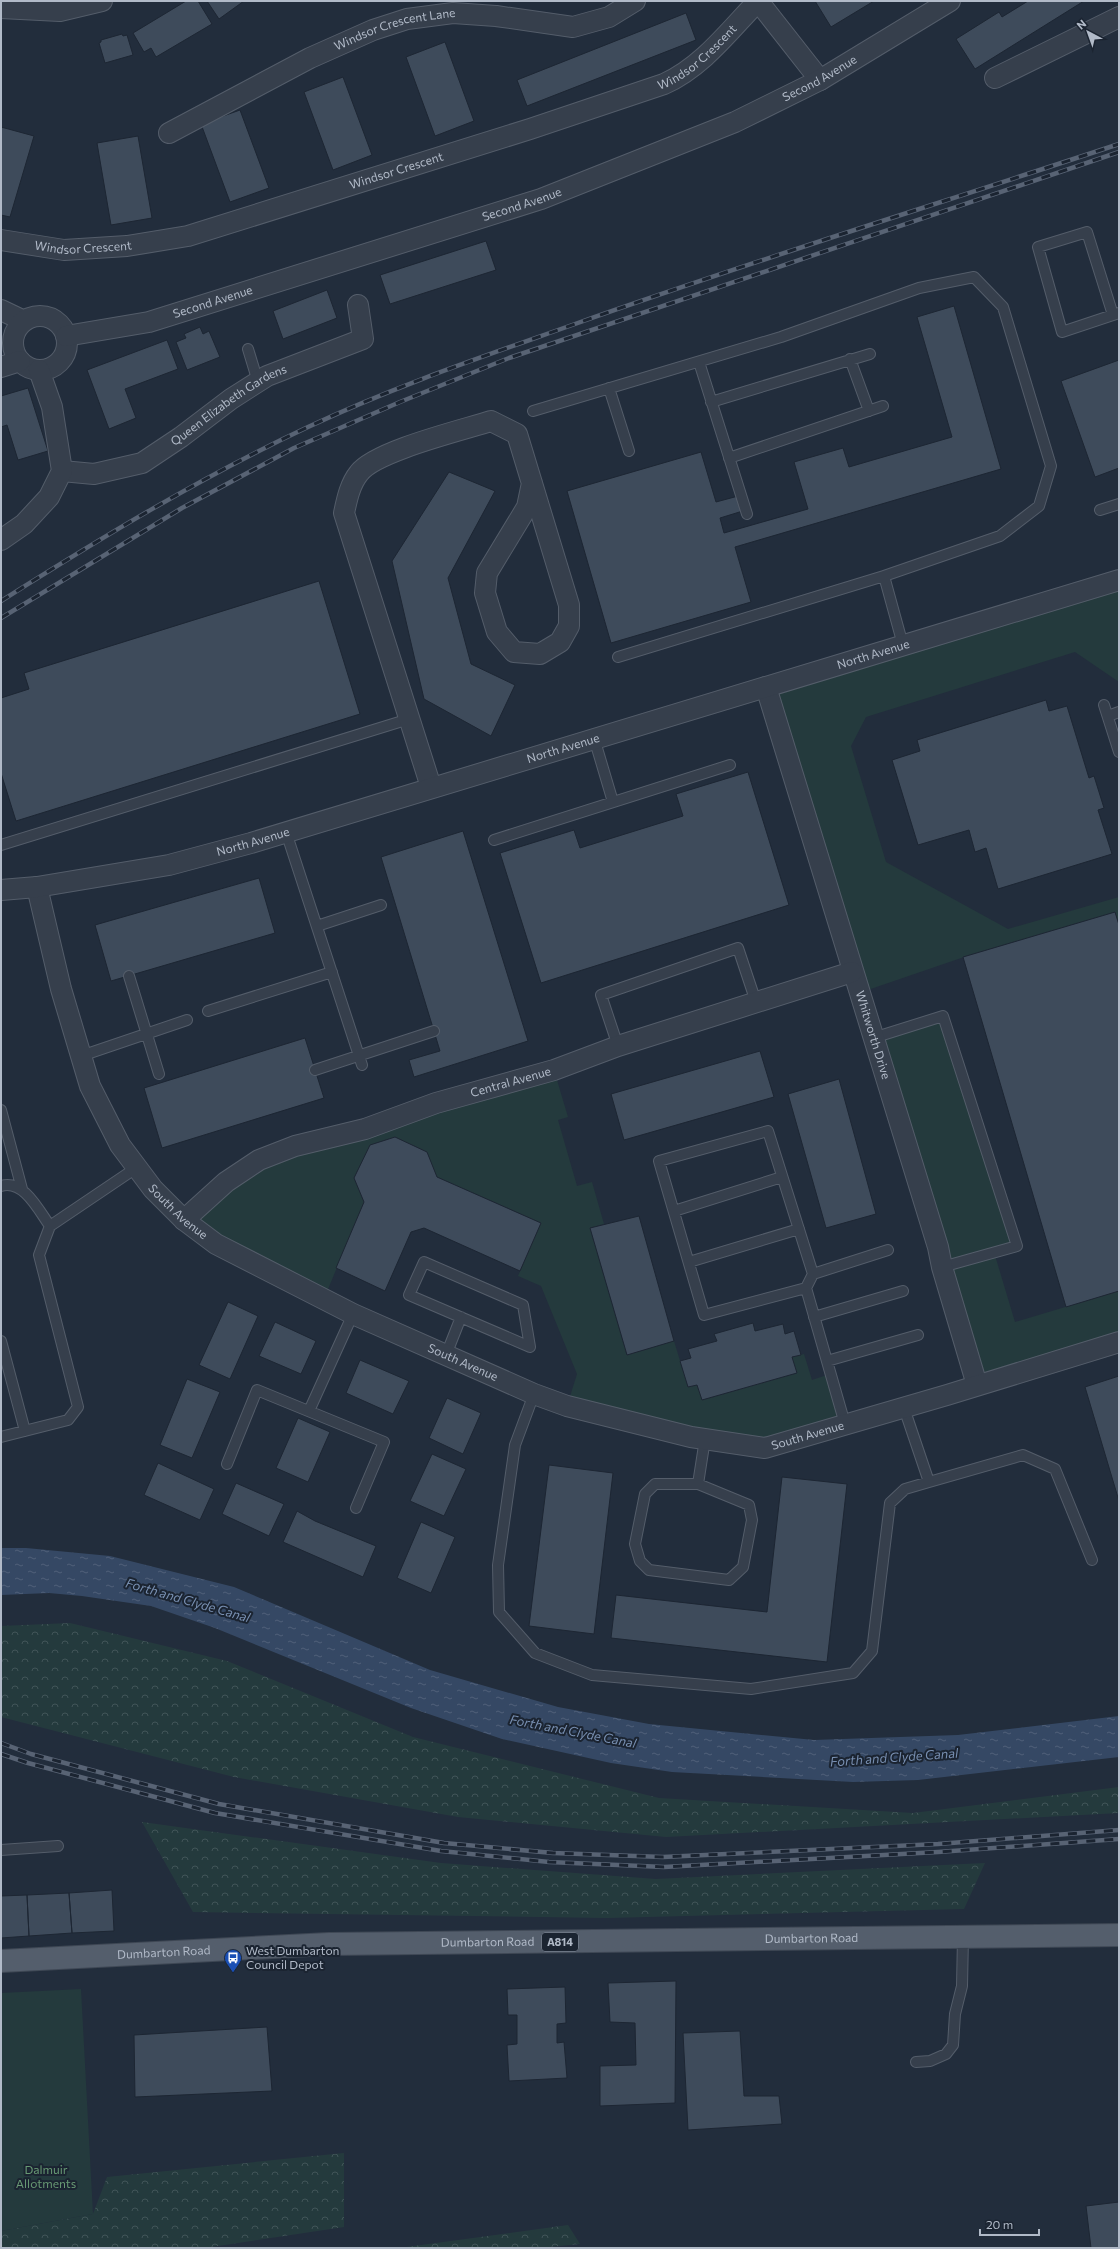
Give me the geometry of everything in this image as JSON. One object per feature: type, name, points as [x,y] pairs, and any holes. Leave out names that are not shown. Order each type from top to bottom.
[{"type":"main road","name":"Dumbarton Road","points":[[1,1961],[329,1944],[1119,1935]]},
{"type":"street","points":[[1,8],[60,11],[102,1]]},
{"type":"street","name":"Windsor Crescent Lane","points":[[169,133],[310,58],[373,30],[407,19],[453,13],[496,16],[573,27],[609,17],[635,1]]},
{"type":"street","points":[[758,1],[820,80]]},
{"type":"street","name":"Windsor Crescent","points":[[1,240],[64,250],[127,246],[188,236],[530,129],[664,84],[680,77],[694,67],[758,1]]},
{"type":"street","name":"Second Avenue","points":[[66,336],[149,322],[541,199],[735,122],[820,80],[950,1]]},
{"type":"street","points":[[994,78],[1119,16]]},
{"type":"street","name":"Queen Elizabeth Gardens","points":[[62,471],[94,474],[142,463],[181,437],[231,399],[258,382],[316,355],[363,338],[358,305]]},
{"type":"street","points":[[1,310],[24,321]]},
{"type":"street","points":[[34,316],[48,317],[60,324],[66,336],[67,344],[63,357],[53,367],[39,370],[31,368],[20,361],[14,350],[14,338],[17,329],[24,321],[34,316]]},
{"type":"street","points":[[1,367],[20,361]]},
{"type":"street","points":[[1,540],[24,524],[49,497],[62,471],[52,407],[39,370]]},
{"type":"street","points":[[431,787],[344,513],[349,492],[359,472],[377,459],[397,451],[491,421],[517,434],[569,606],[570,626],[560,642],[540,654],[514,652],[497,632],[485,593],[487,573],[527,507],[532,484]]},
{"type":"street","name":"North Avenue","points":[[1,890],[37,887],[169,866],[1119,580]]},
{"type":"street","name":"Whitworth Drive","points":[[766,687],[852,972],[938,1247],[942,1267],[977,1385]]},
{"type":"street","name":"South Avenue","points":[[37,887],[61,989],[90,1086],[120,1145],[136,1168],[184,1220],[216,1244],[353,1314],[534,1394],[566,1406],[705,1439],[765,1448],[844,1424],[904,1408],[1119,1342]]},
{"type":"street","name":"Central Avenue","points":[[184,1220],[226,1182],[260,1160],[295,1146],[365,1129],[436,1103],[554,1070],[618,1046],[852,972]]},
{"type":"lane","points":[[1087,232],[1116,314],[1062,332],[1038,247],[1087,232]]},
{"type":"lane","points":[[532,411],[781,337],[920,288],[974,277],[1003,307],[1051,466],[1039,506],[1000,536],[884,576],[618,657]]},
{"type":"lane","points":[[248,349],[258,382]]},
{"type":"lane","points":[[711,402],[870,354]]},
{"type":"lane","points":[[850,360],[869,411]]},
{"type":"lane","points":[[699,362],[747,514]]},
{"type":"lane","points":[[609,388],[629,451]]},
{"type":"lane","points":[[729,458],[883,406]]},
{"type":"lane","points":[[1100,510],[1119,504]]},
{"type":"lane","points":[[884,576],[903,645]]},
{"type":"lane","points":[[1104,705],[1119,752]]},
{"type":"lane","points":[[1108,716],[1119,712]]},
{"type":"lane","points":[[1,845],[409,719]]},
{"type":"lane","points":[[594,738],[613,802]]},
{"type":"lane","points":[[494,840],[730,764]]},
{"type":"lane","points":[[286,832],[362,1065]]},
{"type":"lane","points":[[317,926],[381,905]]},
{"type":"lane","points":[[618,1046],[601,995],[738,948],[756,1002]]},
{"type":"lane","points":[[208,1011],[332,972]]},
{"type":"lane","points":[[129,976],[159,1074]]},
{"type":"lane","points":[[873,1038],[943,1016],[1017,1246],[942,1267]]},
{"type":"lane","points":[[81,1056],[187,1020]]},
{"type":"lane","points":[[315,1070],[434,1031]]},
{"type":"lane","points":[[1,1110],[22,1189],[50,1226]]},
{"type":"lane","points":[[806,1288],[704,1315],[659,1160],[768,1130],[813,1274],[806,1288],[844,1424]]},
{"type":"lane","points":[[1,1436],[68,1420],[78,1407],[40,1255],[50,1226],[136,1168]]},
{"type":"lane","points":[[674,1211],[782,1177]]},
{"type":"lane","points":[[1,1186],[5,1184],[22,1189]]},
{"type":"lane","points":[[689,1262],[799,1229]]},
{"type":"lane","points":[[813,1274],[888,1250]]},
{"type":"lane","points":[[424,1262],[522,1305],[530,1347],[461,1317],[409,1295],[424,1262]]},
{"type":"lane","points":[[814,1317],[903,1291]]},
{"type":"lane","points":[[309,1411],[353,1314]]},
{"type":"lane","points":[[446,1355],[461,1317]]},
{"type":"lane","points":[[827,1361],[918,1336]]},
{"type":"lane","points":[[1,1341],[25,1431]]},
{"type":"lane","points":[[227,1464],[257,1390],[384,1442],[356,1508]]},
{"type":"lane","points":[[534,1394],[515,1445],[498,1565],[499,1612],[535,1653],[592,1675],[750,1690],[853,1673],[872,1651],[890,1503],[905,1489],[1023,1455],[1055,1470],[1092,1560]]},
{"type":"lane","points":[[904,1408],[928,1482]]},
{"type":"lane","points":[[698,1484],[705,1439]]},
{"type":"lane","points":[[655,1484],[698,1484],[749,1505],[752,1520],[743,1567],[729,1580],[649,1570],[640,1561],[635,1544],[645,1494],[655,1484]]},
{"type":"lane","points":[[1,1850],[58,1846]]},
{"type":"lane","points":[[916,2062],[930,2061],[946,2054],[952,2045],[955,2014],[962,1986],[963,1937]]},
{"type":"green space","points":[[1119,580],[1119,682],[1075,652],[866,717],[851,746],[886,862],[1008,929],[1119,897],[1119,925],[1115,912],[967,956],[859,993],[766,687]]},
{"type":"green space","points":[[943,1016],[1017,1246],[994,1252],[1015,1322],[1119,1291],[1119,1342],[977,1385],[873,1038]]},
{"type":"green space","points":[[554,1070],[568,1117],[558,1120],[577,1186],[592,1182],[604,1224],[590,1228],[627,1355],[674,1341],[688,1387],[697,1385],[702,1400],[796,1373],[792,1357],[804,1354],[812,1380],[830,1374],[845,1424],[765,1448],[567,1406],[577,1374],[541,1286],[518,1276],[541,1223],[437,1177],[427,1152],[395,1137],[370,1145],[354,1178],[364,1202],[324,1299],[184,1220],[259,1160]]},
{"type":"green space","points":[[70,1623],[227,1661],[413,1737],[659,1798],[913,1813],[1119,1787],[1119,1813],[666,1837],[458,1817],[234,1777],[1,1717],[1,1626]]},
{"type":"green space","points":[[142,1822],[441,1863],[656,1879],[985,1863],[964,1909],[607,1918],[193,1912]]},
{"type":"green space","name":"Dalmuir Allotments","points":[[81,1989],[93,2214],[1,2231],[1,1993]]},
{"type":"green space","points":[[344,2153],[344,2227],[205,2248],[1,2248],[1,2231],[93,2214],[107,2177]]},
{"type":"green space","points":[[568,2225],[580,2244],[540,2248],[399,2248]]},
{"type":"water","name":"Forth and Clyde Canal","points":[[1,1548],[26,1548],[110,1556],[234,1587],[430,1670],[558,1707],[649,1724],[814,1740],[958,1735],[1119,1716],[1119,1757],[918,1780],[853,1782],[672,1772],[611,1763],[502,1739],[411,1708],[215,1628],[151,1606],[49,1593],[1,1595]]},
{"type":"building","points":[[186,1],[198,1],[212,24],[156,57],[151,48],[144,52],[133,33]]},
{"type":"building","points":[[207,1],[244,1],[219,19]]},
{"type":"building","points":[[815,1],[874,1],[831,27]]},
{"type":"building","points":[[1028,1],[1084,1],[975,69],[956,39],[999,12],[1002,17]]},
{"type":"building","points":[[686,13],[696,40],[527,106],[517,80]]},
{"type":"building","points":[[122,34],[123,36],[127,35],[133,55],[105,63],[99,43],[101,40]]},
{"type":"building","points":[[445,42],[474,121],[435,136],[406,57]]},
{"type":"building","points":[[343,77],[372,155],[333,170],[304,92]]},
{"type":"building","points":[[240,110],[269,188],[230,202],[201,124]]},
{"type":"building","points":[[1,127],[34,136],[10,217],[1,215]]},
{"type":"building","points":[[138,136],[152,218],[111,225],[97,143]]},
{"type":"building","points":[[486,241],[496,270],[390,304],[380,275]]},
{"type":"building","points":[[327,290],[337,318],[283,339],[273,311]]},
{"type":"building","points":[[954,306],[1001,469],[735,547],[751,602],[611,643],[567,491],[701,452],[716,502],[742,495],[746,510],[720,518],[724,533],[808,509],[794,462],[843,448],[849,467],[952,437],[917,317]]},
{"type":"building","points":[[200,327],[203,334],[209,331],[220,357],[187,370],[176,342],[186,338],[184,334]]},
{"type":"building","points":[[167,340],[178,369],[125,389],[136,418],[109,429],[87,370]]},
{"type":"building","points":[[1119,360],[1119,468],[1095,477],[1061,381]]},
{"type":"building","points":[[28,388],[48,451],[18,460],[7,425],[1,427],[1,396]]},
{"type":"building","points":[[449,472],[495,491],[448,578],[471,664],[515,685],[491,736],[424,699],[392,561]]},
{"type":"building","points":[[319,581],[360,714],[16,821],[1,773],[1,698],[29,689],[24,673]]},
{"type":"building","points":[[1046,700],[1049,711],[1067,706],[1089,778],[1094,776],[1104,808],[1098,810],[1112,854],[998,889],[986,848],[975,852],[969,830],[918,845],[892,760],[920,751],[917,740]]},
{"type":"building","points":[[748,772],[789,905],[541,983],[500,853],[574,830],[580,848],[683,816],[676,794]]},
{"type":"building","points":[[463,831],[528,1041],[414,1077],[409,1060],[440,1051],[381,857]]},
{"type":"building","points":[[259,878],[275,933],[111,981],[95,925]]},
{"type":"building","points":[[1115,912],[1119,925],[1119,1291],[1066,1307],[963,957]]},
{"type":"building","points":[[305,1038],[324,1098],[162,1148],[144,1088]]},
{"type":"building","points":[[760,1051],[774,1097],[624,1140],[611,1094]]},
{"type":"building","points":[[839,1079],[876,1214],[826,1228],[788,1094]]},
{"type":"building","points":[[395,1137],[427,1152],[437,1177],[541,1223],[520,1271],[424,1228],[411,1232],[385,1291],[336,1268],[364,1202],[354,1178],[370,1145]]},
{"type":"building","points":[[639,1216],[674,1341],[627,1355],[590,1228]]},
{"type":"building","points":[[228,1302],[258,1316],[230,1379],[199,1365]]},
{"type":"building","points":[[275,1322],[316,1341],[301,1374],[259,1356]]},
{"type":"building","points":[[753,1323],[755,1331],[783,1324],[785,1334],[794,1331],[801,1355],[792,1357],[797,1373],[702,1400],[697,1385],[688,1387],[680,1361],[691,1358],[688,1349],[717,1341],[714,1334]]},
{"type":"building","points":[[360,1360],[409,1381],[393,1414],[346,1393]]},
{"type":"building","points":[[1119,1376],[1119,1501],[1085,1387]]},
{"type":"building","points":[[187,1379],[220,1392],[192,1458],[160,1445]]},
{"type":"building","points":[[447,1398],[481,1413],[463,1454],[429,1438]]},
{"type":"building","points":[[298,1418],[330,1432],[308,1482],[276,1468]]},
{"type":"building","points":[[432,1454],[466,1469],[444,1516],[410,1501]]},
{"type":"building","points":[[158,1463],[214,1489],[200,1520],[144,1495]]},
{"type":"building","points":[[549,1465],[613,1473],[594,1634],[529,1626]]},
{"type":"building","points":[[782,1477],[847,1484],[827,1662],[611,1638],[616,1595],[767,1612]]},
{"type":"building","points":[[236,1483],[284,1504],[269,1536],[222,1514]]},
{"type":"building","points":[[297,1511],[315,1521],[376,1546],[363,1577],[283,1542]]},
{"type":"building","points":[[421,1522],[455,1537],[431,1593],[397,1578]]},
{"type":"building","points":[[112,1890],[114,1931],[72,1933],[69,1893]]},
{"type":"building","points":[[69,1893],[72,1933],[29,1936],[27,1895]]},
{"type":"building","points":[[27,1895],[29,1936],[1,1938],[1,1896]]},
{"type":"building","points":[[676,1981],[675,2103],[600,2106],[600,2066],[636,2065],[635,2023],[610,2022],[608,1983]]},
{"type":"building","points":[[565,1987],[566,2023],[557,2024],[557,2043],[564,2042],[567,2078],[509,2081],[507,2045],[517,2044],[517,2015],[508,2015],[507,1989]]},
{"type":"building","points":[[267,2027],[272,2091],[135,2097],[134,2035]]},
{"type":"building","points":[[740,2031],[744,2096],[779,2096],[782,2124],[688,2130],[683,2033]]},
{"type":"building","points":[[1119,2202],[1119,2248],[1091,2248],[1086,2206]]},
{"type":"railway","points":[[1,601],[114,531],[190,487],[268,446],[374,398],[474,360],[643,300],[1119,144]]},
{"type":"railway","points":[[1,618],[182,508],[294,448],[400,402],[509,358],[1119,152]]},
{"type":"railway","points":[[1,1743],[31,1754],[219,1804],[444,1843],[553,1853],[663,1857],[938,1844],[1119,1830]]},
{"type":"railway","points":[[1,1754],[28,1763],[215,1813],[441,1851],[549,1862],[664,1867],[938,1852],[1119,1839]]},
{"type":"place","name":"West Dumbarton Council Depot","points":[[233,1973]]}]
